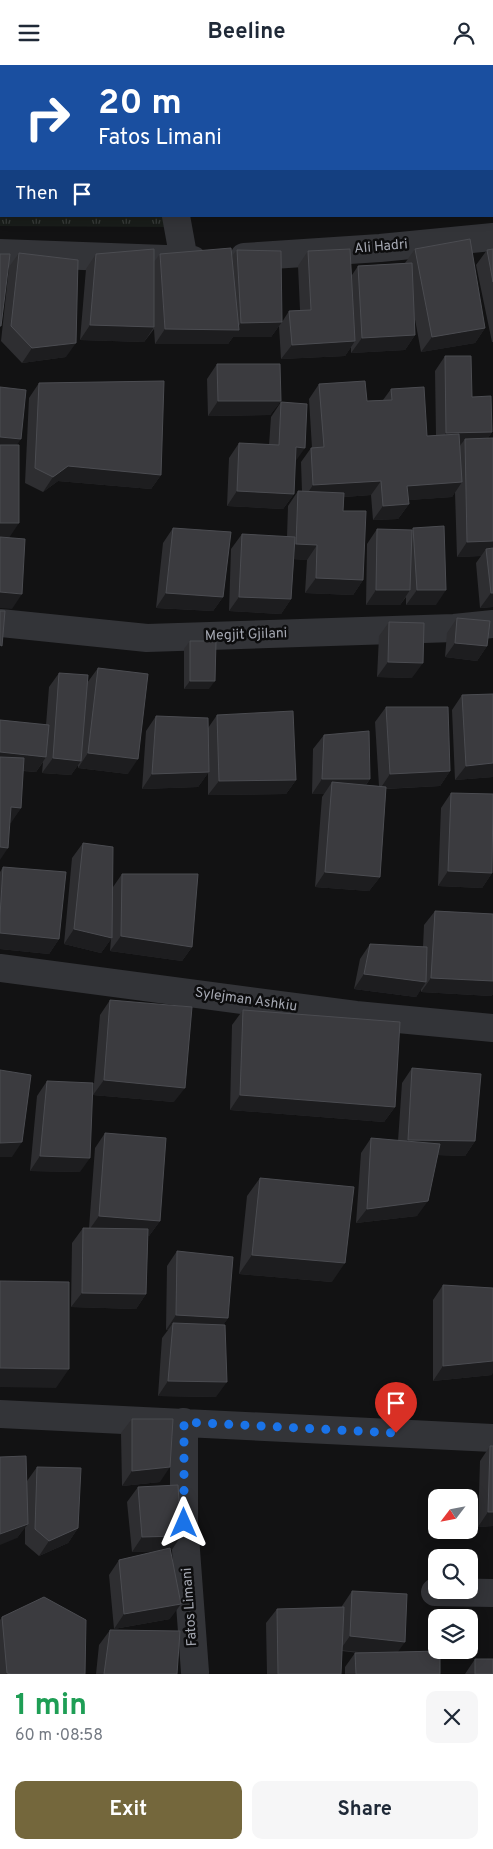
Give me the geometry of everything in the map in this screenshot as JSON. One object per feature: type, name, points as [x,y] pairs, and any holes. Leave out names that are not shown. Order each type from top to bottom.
[{"type":"street","points":[[176,217],[184,260]]},
{"type":"street","name":"Ali Hadri","points":[[0,253],[184,260],[380,248],[493,237]]},
{"type":"street","name":"Megjit Gjilani","points":[[0,623],[147,638],[454,628],[493,623]]},
{"type":"street","name":"Sylejman Ashkiu","points":[[0,968],[356,1015],[493,1028]]},
{"type":"street","points":[[0,1414],[493,1438]]},
{"type":"street","name":"Fatos Limani","points":[[184,1422],[184,1523],[195,1672]]},
{"type":"street","points":[[478,1593],[493,1593]]},
{"type":"green space","points":[[0,217],[172,217],[175,227],[0,226]]},
{"type":"building","points":[[470,239],[485,328],[432,337],[415,249]]},
{"type":"building","points":[[231,248],[239,330],[165,329],[160,254]]},
{"type":"building","points":[[154,249],[154,327],[90,325],[96,254]]},
{"type":"building","points":[[350,249],[355,341],[292,345],[289,311],[311,310],[308,251]]},
{"type":"building","points":[[493,249],[493,282],[487,250]]},
{"type":"building","points":[[237,250],[281,251],[282,322],[241,323]]},
{"type":"building","points":[[19,253],[78,260],[76,343],[32,348],[11,326]]},
{"type":"building","points":[[0,254],[10,254],[1,326],[0,326]]},
{"type":"building","points":[[412,263],[415,335],[362,338],[358,266]]},
{"type":"building","points":[[445,356],[471,356],[472,397],[491,396],[492,432],[446,433]]},
{"type":"building","points":[[217,364],[280,364],[281,401],[218,401]]},
{"type":"building","points":[[164,381],[161,475],[68,466],[53,477],[35,468],[39,383]]},
{"type":"building","points":[[365,381],[367,401],[392,400],[391,389],[424,387],[427,436],[459,434],[462,482],[407,486],[409,504],[383,506],[381,481],[313,485],[311,448],[324,447],[319,384]]},
{"type":"building","points":[[0,387],[26,390],[21,439],[0,437]]},
{"type":"building","points":[[281,402],[307,404],[305,448],[296,447],[294,494],[237,491],[239,443],[279,445]]},
{"type":"building","points":[[493,438],[493,541],[467,542],[465,439]]},
{"type":"building","points":[[0,445],[19,445],[19,523],[0,523]]},
{"type":"building","points":[[298,491],[344,493],[343,511],[366,511],[363,580],[316,578],[317,545],[296,544]]},
{"type":"building","points":[[444,526],[446,590],[417,590],[413,528]]},
{"type":"building","points":[[173,528],[231,532],[223,597],[166,593]]},
{"type":"building","points":[[377,529],[412,530],[410,590],[376,590]]},
{"type":"building","points":[[242,534],[295,537],[291,599],[239,597]]},
{"type":"building","points":[[0,537],[25,539],[22,594],[0,592]]},
{"type":"building","points":[[493,548],[493,593],[491,593],[486,549]]},
{"type":"building","points":[[0,611],[5,611],[2,646],[0,645]]},
{"type":"building","points":[[457,618],[490,621],[487,646],[455,643]]},
{"type":"building","points":[[389,622],[424,623],[423,663],[388,662]]},
{"type":"building","points":[[190,641],[216,641],[215,681],[190,681]]},
{"type":"building","points":[[98,668],[148,674],[138,759],[88,753]]},
{"type":"building","points":[[59,673],[88,675],[81,761],[53,758]]},
{"type":"building","points":[[493,694],[493,763],[466,766],[462,695]]},
{"type":"building","points":[[386,707],[448,707],[450,771],[390,774]]},
{"type":"building","points":[[293,711],[296,780],[219,781],[217,715]]},
{"type":"building","points":[[156,716],[208,718],[209,772],[152,774]]},
{"type":"building","points":[[0,720],[49,725],[46,757],[0,752]]},
{"type":"building","points":[[369,731],[370,779],[322,779],[324,735]]},
{"type":"building","points":[[0,757],[24,758],[21,808],[11,807],[8,848],[0,847]]},
{"type":"building","points":[[332,782],[386,787],[380,877],[325,872]]},
{"type":"building","points":[[451,793],[493,794],[492,873],[448,871]]},
{"type":"building","points":[[83,843],[113,847],[112,938],[74,929]]},
{"type":"building","points":[[3,867],[66,872],[59,939],[0,933]]},
{"type":"building","points":[[122,874],[198,874],[192,947],[121,936]]},
{"type":"building","points":[[435,911],[493,914],[493,981],[431,978]]},
{"type":"building","points":[[370,944],[427,947],[426,982],[364,974]]},
{"type":"building","points":[[110,1000],[192,1007],[185,1088],[104,1080]]},
{"type":"building","points":[[243,1010],[400,1022],[395,1107],[240,1095]]},
{"type":"building","points":[[412,1068],[481,1074],[475,1141],[408,1140]]},
{"type":"building","points":[[0,1070],[31,1075],[22,1142],[0,1143]]},
{"type":"building","points":[[47,1081],[93,1083],[90,1158],[40,1156]]},
{"type":"building","points":[[105,1133],[166,1138],[160,1221],[99,1216]]},
{"type":"building","points":[[371,1138],[440,1144],[428,1201],[367,1209]]},
{"type":"building","points":[[260,1178],[354,1187],[345,1263],[252,1255]]},
{"type":"building","points":[[83,1228],[148,1229],[146,1294],[82,1293]]},
{"type":"building","points":[[177,1251],[233,1257],[228,1318],[176,1315]]},
{"type":"building","points":[[0,1281],[69,1282],[69,1369],[0,1368]]},
{"type":"building","points":[[443,1285],[493,1288],[493,1361],[443,1366]]},
{"type":"building","points":[[173,1323],[225,1325],[227,1382],[168,1381]]},
{"type":"building","points":[[132,1419],[173,1419],[170,1467],[132,1471]]},
{"type":"building","points":[[490,1446],[493,1446],[493,1512],[488,1512]]},
{"type":"building","points":[[26,1456],[28,1524],[0,1534],[0,1457]]},
{"type":"building","points":[[37,1467],[81,1468],[78,1528],[49,1541],[35,1529]]},
{"type":"building","points":[[178,1485],[181,1536],[142,1537],[138,1487]]},
{"type":"building","points":[[170,1548],[181,1604],[124,1614],[119,1560]]},
{"type":"building","points":[[352,1591],[407,1594],[405,1642],[350,1636]]},
{"type":"building","points":[[44,1597],[86,1620],[85,1674],[7,1673],[2,1617]]},
{"type":"building","points":[[344,1607],[341,1674],[278,1674],[277,1609]]},
{"type":"building","points":[[110,1630],[180,1631],[177,1674],[104,1674]]},
{"type":"building","points":[[428,1651],[428,1659],[440,1659],[440,1674],[356,1674],[355,1653]]},
{"type":"building","points":[[475,1659],[493,1659],[493,1674],[475,1674]]},
{"type":"route","points":[[184,1523],[184,1422],[396,1433]]}]
